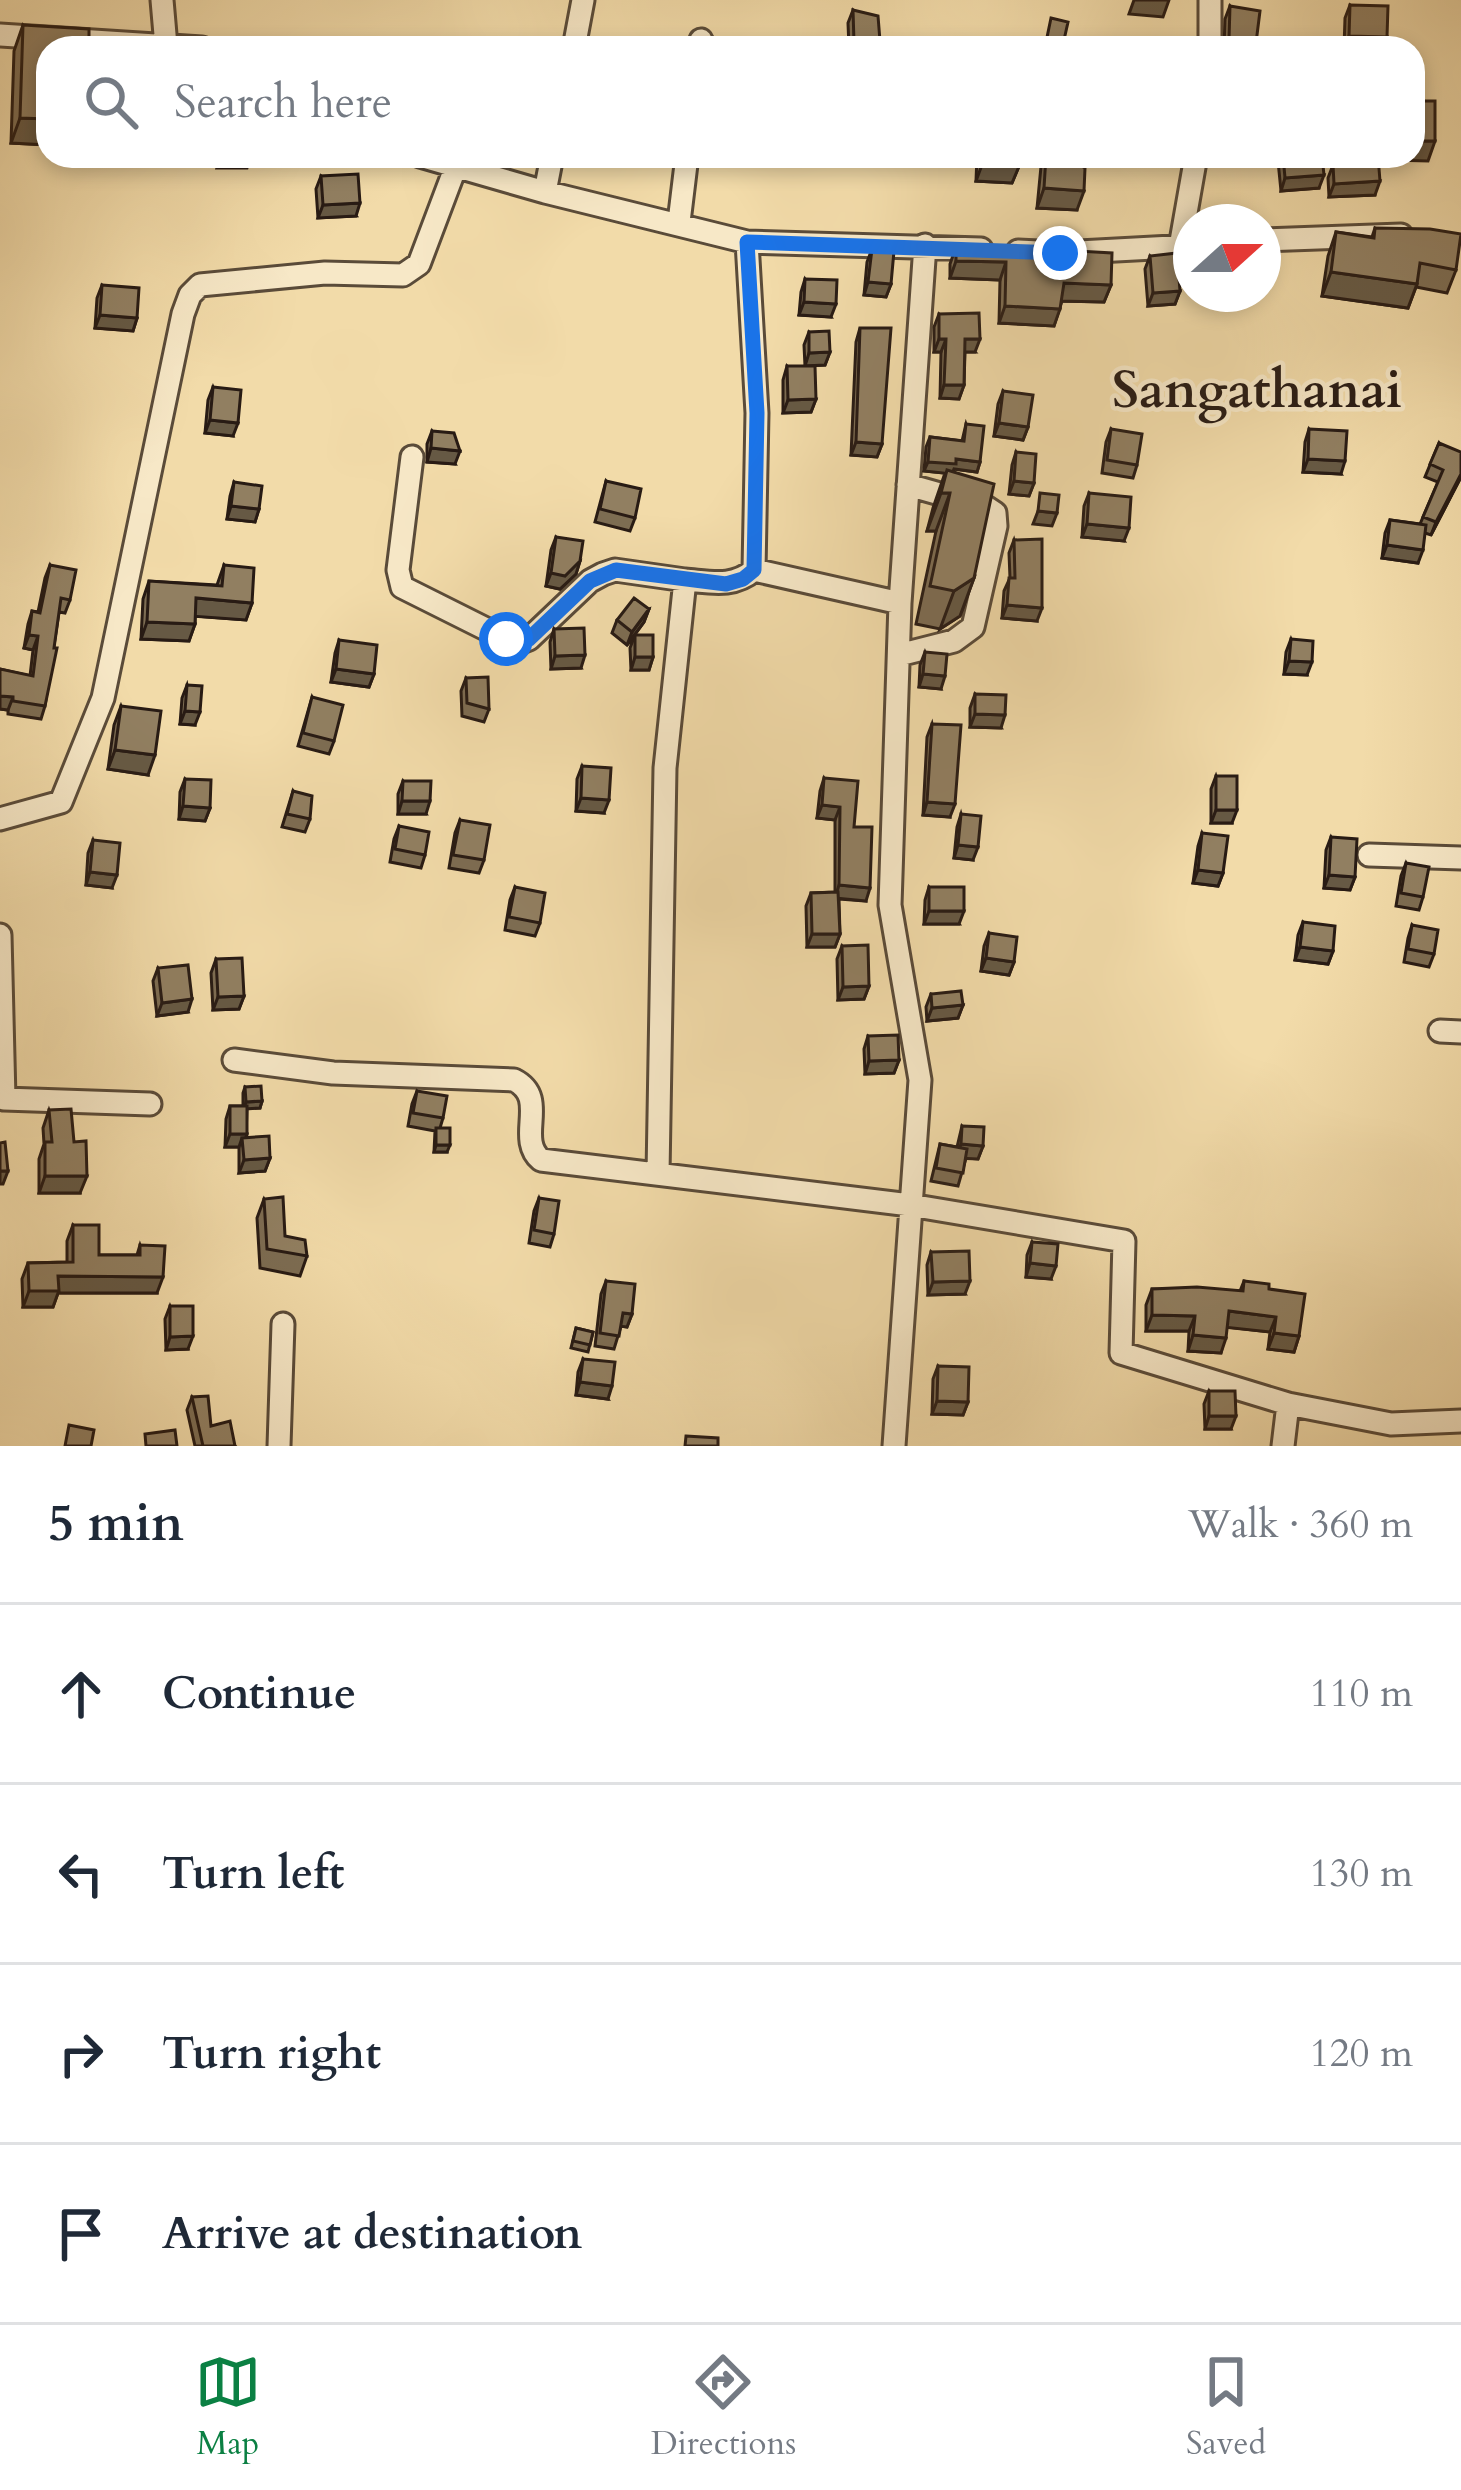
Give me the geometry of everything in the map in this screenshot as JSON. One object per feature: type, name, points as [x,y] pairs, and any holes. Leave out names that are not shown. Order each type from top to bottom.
[{"type":"street","points":[[162,0],[165,36]]},
{"type":"street","points":[[576,36],[583,0]]},
{"type":"street","points":[[1210,0],[1210,36]]},
{"type":"street","points":[[0,35],[36,37]]},
{"type":"street","points":[[0,820],[61,802],[103,698],[190,296],[200,285],[325,273],[403,275],[419,264],[455,168]]},
{"type":"street","points":[[463,168],[747,242],[1060,253],[1173,247]]},
{"type":"street","points":[[545,192],[550,168]]},
{"type":"street","points":[[679,222],[686,168]]},
{"type":"street","points":[[1190,204],[1195,168]]},
{"type":"street","points":[[1281,239],[1420,234]]},
{"type":"street","points":[[412,458],[398,570],[402,587],[506,639],[519,643],[529,639],[590,581],[616,570],[726,584],[743,579],[754,570],[757,413],[747,242]]},
{"type":"street","points":[[894,1446],[920,1080],[890,905],[900,603],[925,245]]},
{"type":"street","points":[[899,655],[954,640],[973,627],[996,526],[995,513],[986,508],[908,484]]},
{"type":"street","points":[[754,570],[900,603]]},
{"type":"street","points":[[658,1174],[664,768],[685,580]]},
{"type":"street","points":[[1369,855],[1461,859]]},
{"type":"street","points":[[0,935],[4,1099],[149,1104]]},
{"type":"street","points":[[235,1060],[333,1073],[514,1080],[532,1096],[530,1147],[541,1160],[910,1205],[1124,1241],[1121,1354],[1288,1404],[1391,1424],[1461,1421]]},
{"type":"street","points":[[279,1446],[283,1324]]},
{"type":"street","points":[[1283,1446],[1288,1404]]},
{"type":"building","points":[[1350,5],[1388,6],[1387,36],[1349,36]]},
{"type":"building","points":[[1230,6],[1260,11],[1257,36],[1229,36]]},
{"type":"building","points":[[853,10],[878,16],[880,36],[854,36]]},
{"type":"building","points":[[1051,18],[1068,22],[1065,36],[1047,36]]},
{"type":"building","points":[[23,25],[89,29],[89,36],[36,36],[36,119],[20,118]]},
{"type":"building","points":[[1425,101],[1435,101],[1435,141],[1425,141]]},
{"type":"building","points":[[1045,168],[1085,168],[1084,191],[1044,188]]},
{"type":"building","points":[[1284,168],[1323,168],[1324,175],[1285,178]]},
{"type":"building","points":[[1333,168],[1379,168],[1380,181],[1334,184]]},
{"type":"building","points":[[358,174],[360,203],[323,205],[321,176]]},
{"type":"building","points":[[1375,228],[1461,234],[1456,270],[1420,263],[1417,284],[1331,272],[1336,232],[1374,238]]},
{"type":"building","points":[[956,247],[1029,249],[1077,257],[1078,251],[1112,253],[1111,285],[1064,283],[1060,309],[1005,306],[1006,262],[956,261]]},
{"type":"building","points":[[872,249],[894,251],[891,284],[868,282]]},
{"type":"building","points":[[1173,253],[1173,292],[1153,293],[1150,256]]},
{"type":"building","points":[[805,279],[837,280],[836,304],[804,302]]},
{"type":"building","points":[[102,285],[139,288],[137,318],[100,315]]},
{"type":"building","points":[[979,313],[980,339],[965,339],[964,385],[944,385],[946,339],[939,339],[939,314]]},
{"type":"building","points":[[860,328],[891,328],[882,444],[856,442]]},
{"type":"building","points":[[829,331],[830,352],[809,353],[809,332]]},
{"type":"building","points":[[787,366],[815,366],[816,399],[788,400]]},
{"type":"building","points":[[213,387],[241,390],[238,423],[210,420]]},
{"type":"building","points":[[1003,391],[1033,395],[1028,427],[999,423]]},
{"type":"building","points":[[966,424],[984,426],[980,462],[928,462],[930,437],[964,441]]},
{"type":"building","points":[[1111,429],[1142,434],[1137,465],[1107,460]]},
{"type":"building","points":[[1309,429],[1347,431],[1345,461],[1308,459]]},
{"type":"building","points":[[432,431],[454,433],[460,451],[431,448]]},
{"type":"building","points":[[1439,443],[1461,452],[1461,474],[1436,522],[1423,517],[1443,470],[1430,464]]},
{"type":"building","points":[[1016,452],[1036,454],[1034,483],[1014,481]]},
{"type":"building","points":[[947,470],[994,484],[974,578],[954,591],[930,586],[950,493],[941,493]]},
{"type":"building","points":[[606,481],[641,489],[635,518],[600,509]]},
{"type":"building","points":[[234,482],[262,486],[259,509],[231,506]]},
{"type":"building","points":[[1040,493],[1059,495],[1057,513],[1038,511]]},
{"type":"building","points":[[1089,493],[1131,497],[1129,528],[1087,524]]},
{"type":"building","points":[[1390,520],[1426,525],[1423,550],[1387,545]]},
{"type":"building","points":[[556,537],[583,541],[580,561],[565,576],[551,573]]},
{"type":"building","points":[[1042,539],[1042,608],[1007,605],[1009,578],[1015,578],[1014,540]]},
{"type":"building","points":[[50,565],[76,570],[70,600],[61,598],[45,706],[0,696],[0,669],[33,676],[38,636],[29,635],[32,611],[40,613]]},
{"type":"building","points":[[224,565],[254,568],[252,603],[196,598],[195,624],[147,622],[149,581],[222,586]]},
{"type":"building","points":[[634,598],[649,609],[632,632],[617,620]]},
{"type":"building","points":[[584,628],[585,655],[555,656],[554,629]]},
{"type":"building","points":[[635,635],[653,635],[653,657],[635,657]]},
{"type":"building","points":[[1291,639],[1313,641],[1312,662],[1289,661]]},
{"type":"building","points":[[339,640],[377,645],[374,674],[336,669]]},
{"type":"building","points":[[925,652],[947,654],[945,676],[923,674]]},
{"type":"building","points":[[488,677],[489,709],[467,703],[466,678]]},
{"type":"building","points":[[187,685],[202,686],[200,712],[185,711]]},
{"type":"building","points":[[975,694],[1006,695],[1005,715],[975,714]]},
{"type":"building","points":[[312,697],[343,705],[334,741],[303,733]]},
{"type":"building","points":[[121,706],[161,711],[155,755],[115,750]]},
{"type":"building","points":[[932,724],[961,725],[955,804],[927,802]]},
{"type":"building","points":[[582,766],[611,768],[609,800],[581,798]]},
{"type":"building","points":[[1216,776],[1237,776],[1237,810],[1216,810]]},
{"type":"building","points":[[824,778],[858,781],[854,827],[872,827],[870,888],[839,885],[840,807],[822,805]]},
{"type":"building","points":[[185,779],[211,780],[210,808],[183,806]]},
{"type":"building","points":[[403,781],[431,781],[430,801],[402,801]]},
{"type":"building","points":[[293,791],[312,796],[310,819],[287,814]]},
{"type":"building","points":[[961,814],[981,816],[978,847],[958,845]]},
{"type":"building","points":[[460,820],[490,825],[484,860],[453,855]]},
{"type":"building","points":[[399,826],[429,832],[425,855],[395,849]]},
{"type":"building","points":[[1202,833],[1228,836],[1223,873],[1198,870]]},
{"type":"building","points":[[1331,837],[1357,839],[1355,877],[1329,875]]},
{"type":"building","points":[[93,840],[120,843],[117,875],[90,872]]},
{"type":"building","points":[[1406,863],[1429,867],[1423,897],[1401,893]]},
{"type":"building","points":[[515,887],[545,893],[540,923],[509,917]]},
{"type":"building","points":[[929,887],[964,887],[964,911],[929,911]]},
{"type":"building","points":[[838,892],[840,934],[812,934],[811,893]]},
{"type":"building","points":[[1303,922],[1335,926],[1333,951],[1300,947]]},
{"type":"building","points":[[1412,925],[1438,930],[1434,954],[1408,949]]},
{"type":"building","points":[[989,933],[1017,937],[1014,962],[986,958]]},
{"type":"building","points":[[868,945],[869,986],[843,987],[842,946]]},
{"type":"building","points":[[242,958],[244,996],[218,997],[216,959]]},
{"type":"building","points":[[188,965],[192,999],[162,1003],[158,968]]},
{"type":"building","points":[[961,991],[963,1005],[932,1008],[931,994]]},
{"type":"building","points":[[898,1035],[899,1060],[869,1061],[868,1036]]},
{"type":"building","points":[[261,1086],[262,1101],[246,1102],[245,1087]]},
{"type":"building","points":[[417,1091],[447,1096],[443,1118],[413,1113]]},
{"type":"building","points":[[230,1106],[247,1106],[247,1134],[230,1134]]},
{"type":"building","points":[[71,1109],[74,1142],[86,1141],[87,1176],[45,1176],[45,1142],[52,1142],[49,1110]]},
{"type":"building","points":[[962,1126],[984,1127],[983,1146],[961,1144]]},
{"type":"building","points":[[436,1128],[450,1128],[450,1145],[436,1145]]},
{"type":"building","points":[[269,1136],[270,1158],[244,1160],[242,1138]]},
{"type":"building","points":[[5,1142],[8,1171],[0,1171],[0,1143]]},
{"type":"building","points":[[940,1144],[967,1149],[963,1173],[936,1168]]},
{"type":"building","points":[[283,1197],[285,1236],[305,1240],[307,1256],[267,1249],[264,1199]]},
{"type":"building","points":[[539,1198],[559,1201],[554,1234],[534,1230]]},
{"type":"building","points":[[73,1225],[99,1225],[99,1255],[140,1255],[140,1245],[165,1246],[163,1277],[58,1276],[59,1291],[29,1291],[28,1263],[73,1262]]},
{"type":"building","points":[[1032,1242],[1058,1244],[1056,1266],[1030,1263]]},
{"type":"building","points":[[969,1251],[970,1281],[933,1282],[931,1252]]},
{"type":"building","points":[[606,1281],[635,1284],[632,1314],[623,1313],[619,1336],[600,1333]]},
{"type":"building","points":[[1244,1281],[1305,1294],[1299,1336],[1274,1333],[1276,1317],[1229,1311],[1226,1338],[1193,1335],[1195,1316],[1152,1315],[1152,1289],[1243,1291]]},
{"type":"building","points":[[170,1306],[193,1306],[193,1336],[170,1337]]},
{"type":"building","points":[[576,1328],[593,1332],[590,1345],[573,1341]]},
{"type":"building","points":[[583,1359],[615,1362],[612,1386],[580,1382]]},
{"type":"building","points":[[938,1366],[969,1367],[968,1402],[937,1401]]},
{"type":"building","points":[[1209,1391],[1235,1391],[1236,1416],[1209,1416]]},
{"type":"building","points":[[208,1396],[211,1426],[230,1421],[235,1446],[203,1446],[192,1397]]},
{"type":"building","points":[[69,1425],[94,1430],[91,1446],[65,1446]]},
{"type":"building","points":[[175,1430],[177,1446],[146,1446],[145,1434]]},
{"type":"building","points":[[686,1436],[718,1438],[718,1446],[685,1446]]},
{"type":"district","name":"Sangathanai","points":[[1257,389]]},
{"type":"route","points":[[506,639],[519,643],[529,639],[590,581],[616,570],[726,584],[754,570],[757,413],[747,242],[1060,253]]}]
